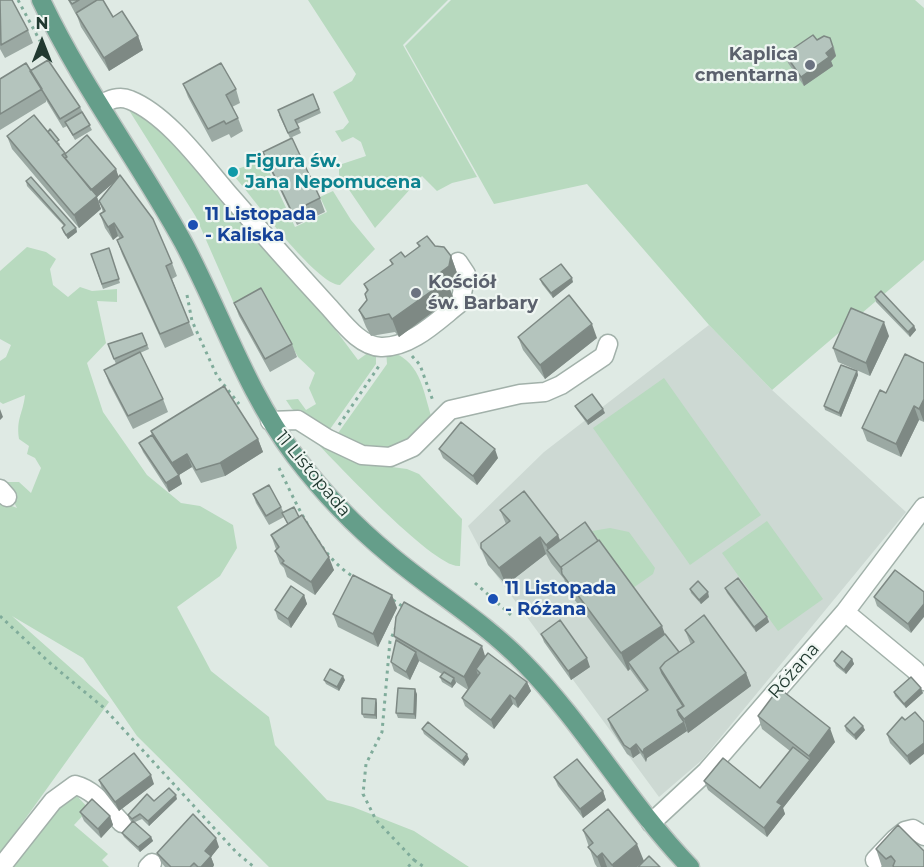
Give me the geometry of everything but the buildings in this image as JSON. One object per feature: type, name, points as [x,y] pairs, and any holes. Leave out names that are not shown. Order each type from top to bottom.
[{"type":"main road","name":"11 Listopada","points":[[41,0],[100,105],[159,198],[190,256],[229,341],[270,421],[320,488],[366,535],[480,624],[525,663],[603,759],[651,823],[690,867]]},
{"type":"street","points":[[100,105],[113,98],[127,98],[146,108],[185,144],[296,271],[360,339],[381,347],[401,342],[420,333],[460,303],[466,274],[458,262]]},
{"type":"street","points":[[270,421],[298,420],[328,440],[362,455],[390,457],[413,447],[450,410],[553,388],[604,356],[608,344]]},
{"type":"street","name":"Różana","points":[[651,823],[707,771],[845,612],[924,507]]},
{"type":"street","points":[[845,612],[924,681]]},
{"type":"street","points":[[1,867],[52,801],[75,785],[84,787],[122,823]]},
{"type":"street","points":[[875,860],[905,831],[913,829],[924,836]]},
{"type":"path","points":[[192,321],[217,376],[244,410]]},
{"type":"path","points":[[401,342],[420,365],[431,391],[438,420]]},
{"type":"path","points":[[328,440],[376,371],[381,362],[381,347]]},
{"type":"path","points":[[279,466],[313,532],[341,570],[362,582]]},
{"type":"path","points":[[475,583],[511,615]]},
{"type":"path","points":[[393,600],[413,611]]},
{"type":"path","points":[[401,613],[403,606]]},
{"type":"path","points":[[0,616],[52,665],[103,707],[236,852],[254,867]]},
{"type":"path","points":[[398,620],[390,641],[382,732],[366,764],[363,794],[376,820],[414,860],[424,867]]},
{"type":"path","points":[[408,867],[414,860]]},
{"type":"shaded area","points":[[709,325],[772,390],[906,512],[702,760],[659,797],[488,564],[468,526],[544,452]]},
{"type":"green space","points":[[308,0],[448,0],[403,45],[477,177],[452,183],[437,191],[422,176],[375,228],[339,175],[339,165],[366,156],[361,142],[353,137],[342,142],[335,131],[343,129],[349,122],[333,92],[352,81],[356,74]]},
{"type":"green space","points":[[451,0],[915,0],[924,8],[924,260],[772,390],[709,325],[587,184],[494,204],[405,46]]},
{"type":"green space","points":[[127,107],[134,109],[181,148],[320,309],[358,360],[376,347],[376,364],[328,432],[292,409],[286,400],[298,399],[306,410],[316,404],[309,388],[315,373],[298,357],[266,300],[239,315],[196,217]]},
{"type":"green space","points":[[271,158],[275,160],[266,165],[295,227],[327,212],[320,197],[333,191],[351,220],[375,249],[340,285],[316,271],[301,256],[235,177],[237,169]]},
{"type":"green space","points":[[27,247],[46,252],[56,259],[50,269],[53,285],[68,297],[80,287],[92,291],[117,289],[117,302],[97,301],[106,343],[87,363],[103,412],[147,475],[181,503],[200,506],[233,525],[237,548],[220,576],[177,607],[211,671],[269,717],[275,745],[327,800],[353,807],[414,831],[469,867],[269,867],[137,736],[83,658],[12,616],[109,702],[0,854],[0,494],[17,508],[6,487],[8,482],[19,482],[31,493],[41,468],[35,458],[27,454],[29,446],[19,439],[19,421],[25,395],[3,404],[0,402],[0,361],[6,357],[11,345],[0,339],[0,271]]},
{"type":"green space","points":[[386,349],[407,360],[413,368],[422,386],[432,419],[395,451],[365,449],[336,436],[387,364]]},
{"type":"green space","points":[[664,378],[761,515],[690,565],[593,428]]},
{"type":"green space","points":[[309,435],[362,463],[407,469],[419,474],[462,519],[460,566],[447,562],[407,532]]},
{"type":"green space","points":[[767,521],[823,599],[778,631],[722,553]]},
{"type":"green space","points":[[610,528],[629,532],[655,568],[653,574],[633,588],[592,531]]},
{"type":"green space","points":[[67,797],[78,797],[89,809],[74,825],[108,854],[102,860],[109,867],[8,867]]},
{"type":"place","name":"Kaplica cmentarna","points":[[810,65]]},
{"type":"place","name":"Figura św. Jana Nepomucena","points":[[233,172]]},
{"type":"place","name":"11 Listopada - Kaliska","points":[[193,225]]},
{"type":"place","name":"Kościół św. Barbary","points":[[416,293]]},
{"type":"place","name":"11 Listopada - Różana","points":[[493,599]]}]
